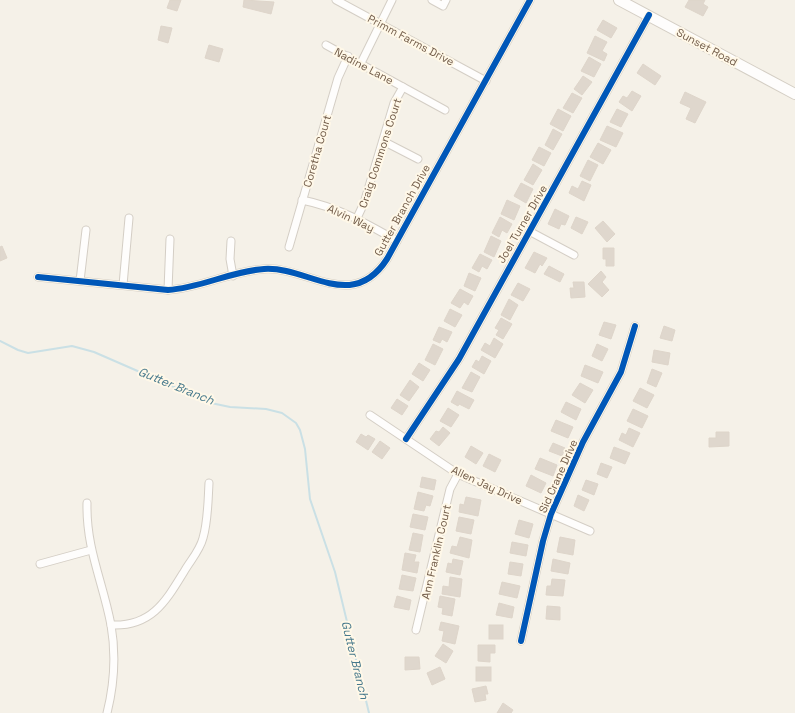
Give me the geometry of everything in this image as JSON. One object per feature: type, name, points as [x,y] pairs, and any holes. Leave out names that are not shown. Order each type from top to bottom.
[{"type":"main road","name":"Sunset Road","points":[[620,0],[795,94]]},
{"type":"street","name":"Primm Farms Drive","points":[[336,0],[486,81]]},
{"type":"street","points":[[361,63],[392,0]]},
{"type":"street","points":[[432,0],[443,6],[446,0]]},
{"type":"street","name":"Gutter Branch Drive","points":[[38,277],[168,290],[186,288],[256,270],[269,269],[330,284],[350,285],[369,278],[379,269],[397,241],[530,0]]},
{"type":"street","name":"Joel Turner Drive","points":[[406,439],[444,383],[649,15]]},
{"type":"street","name":"Nadine Lane","points":[[326,45],[445,110]]},
{"type":"street","name":"Coretha Court","points":[[289,247],[338,78],[348,56]]},
{"type":"street","name":"Craig Commons Court","points":[[357,218],[364,204],[394,103],[403,86]]},
{"type":"street","points":[[383,141],[418,159]]},
{"type":"street","name":"Alvin Way","points":[[302,200],[336,209],[357,218],[397,241]]},
{"type":"street","points":[[123,285],[129,218]]},
{"type":"street","points":[[80,281],[86,230]]},
{"type":"street","points":[[529,231],[574,255]]},
{"type":"street","points":[[168,290],[170,239]]},
{"type":"street","points":[[231,242],[230,259],[233,276]]},
{"type":"street","name":"Sid Crane Drive","points":[[521,641],[543,541],[551,514],[583,442],[621,372],[636,326]]},
{"type":"street","name":"Allen Jay Drive","points":[[370,415],[458,474],[590,531]]},
{"type":"street","name":"Ann Franklin Court","points":[[416,630],[450,489],[458,474]]},
{"type":"street","points":[[111,625],[124,625],[144,619],[156,612],[169,596],[202,542],[209,483]]},
{"type":"street","points":[[87,503],[88,529],[91,550],[111,625],[113,670],[107,713]]},
{"type":"street","points":[[40,564],[91,550]]},
{"type":"building","points":[[170,0],[181,0],[177,11],[167,8]]},
{"type":"building","points":[[244,0],[274,2],[271,14],[243,7]]},
{"type":"building","points":[[689,0],[705,0],[703,4],[708,7],[703,16],[685,7]]},
{"type":"building","points":[[603,20],[617,28],[611,38],[597,30]]},
{"type":"building","points":[[161,26],[172,28],[168,43],[158,40]]},
{"type":"building","points":[[595,36],[607,42],[602,51],[607,54],[604,61],[587,53]]},
{"type":"building","points":[[209,45],[223,49],[219,62],[205,58]]},
{"type":"building","points":[[589,57],[601,64],[594,77],[581,71]]},
{"type":"building","points":[[643,64],[661,76],[655,85],[637,73]]},
{"type":"building","points":[[583,76],[592,82],[582,95],[574,89]]},
{"type":"building","points":[[632,91],[641,96],[632,111],[619,102],[623,96],[627,98]]},
{"type":"building","points":[[685,92],[706,102],[695,123],[686,119],[691,108],[680,103]]},
{"type":"building","points":[[572,93],[582,98],[573,113],[563,108]]},
{"type":"building","points":[[558,109],[571,116],[563,131],[550,124]]},
{"type":"building","points":[[617,109],[628,114],[621,127],[610,122]]},
{"type":"building","points":[[607,126],[623,133],[616,147],[600,140]]},
{"type":"building","points":[[553,129],[562,134],[553,150],[545,145]]},
{"type":"building","points":[[598,143],[611,150],[603,164],[590,157]]},
{"type":"building","points":[[539,147],[551,153],[544,166],[532,160]]},
{"type":"building","points":[[588,160],[598,165],[590,181],[580,176]]},
{"type":"building","points":[[533,164],[542,170],[533,185],[524,180]]},
{"type":"building","points":[[582,181],[591,185],[584,201],[569,193],[572,186],[578,189]]},
{"type":"building","points":[[521,183],[533,189],[526,203],[514,196]]},
{"type":"building","points":[[507,200],[520,206],[514,220],[501,214]]},
{"type":"building","points":[[555,209],[569,216],[565,225],[561,224],[559,229],[548,224]]},
{"type":"building","points":[[500,217],[512,224],[507,233],[502,230],[499,237],[492,233]]},
{"type":"building","points":[[576,217],[588,222],[582,234],[571,228]]},
{"type":"building","points":[[603,221],[615,234],[607,242],[595,228]]},
{"type":"building","points":[[491,236],[501,241],[494,257],[484,252]]},
{"type":"building","points":[[2,246],[7,258],[0,261],[0,247]]},
{"type":"building","points":[[603,248],[614,248],[614,266],[606,266],[606,259],[603,259]]},
{"type":"building","points":[[534,252],[547,258],[542,266],[540,264],[535,273],[525,268]]},
{"type":"building","points":[[480,254],[492,260],[487,269],[482,266],[479,272],[472,268]]},
{"type":"building","points":[[549,266],[564,274],[560,282],[544,274]]},
{"type":"building","points":[[601,271],[606,277],[602,282],[609,290],[602,297],[588,284]]},
{"type":"building","points":[[469,273],[481,278],[475,291],[464,286]]},
{"type":"building","points":[[573,282],[584,282],[585,297],[571,298],[570,288],[574,288]]},
{"type":"building","points":[[518,283],[530,289],[523,301],[511,295]]},
{"type":"building","points":[[460,289],[473,296],[468,305],[464,302],[460,308],[451,303]]},
{"type":"building","points":[[509,299],[518,305],[510,320],[501,315]]},
{"type":"building","points":[[450,309],[462,315],[455,327],[444,321]]},
{"type":"building","points":[[501,318],[512,324],[503,339],[496,335],[499,330],[495,328]]},
{"type":"building","points":[[604,322],[616,325],[611,339],[599,335]]},
{"type":"building","points":[[664,326],[675,330],[672,341],[660,338]]},
{"type":"building","points":[[439,327],[452,332],[447,342],[442,339],[440,343],[433,340]]},
{"type":"building","points":[[494,338],[503,344],[495,358],[481,350],[485,343],[490,346]]},
{"type":"building","points":[[433,344],[443,349],[435,365],[425,360]]},
{"type":"building","points":[[597,344],[608,349],[602,361],[592,356]]},
{"type":"building","points":[[654,350],[670,353],[668,365],[652,362]]},
{"type":"building","points":[[482,356],[491,361],[484,374],[472,367],[476,360],[479,362]]},
{"type":"building","points":[[419,363],[430,370],[423,381],[412,374]]},
{"type":"building","points":[[585,365],[603,372],[598,383],[581,376]]},
{"type":"building","points":[[652,369],[662,373],[656,387],[647,383]]},
{"type":"building","points":[[471,372],[480,377],[472,392],[462,388]]},
{"type":"building","points":[[410,380],[419,387],[409,401],[400,395]]},
{"type":"building","points":[[580,383],[593,390],[585,403],[572,395]]},
{"type":"building","points":[[640,388],[654,395],[647,408],[633,401]]},
{"type":"building","points":[[457,391],[474,400],[469,409],[451,402]]},
{"type":"building","points":[[397,399],[408,406],[402,415],[391,408]]},
{"type":"building","points":[[566,402],[581,409],[576,420],[561,412]]},
{"type":"building","points":[[448,408],[459,415],[451,427],[440,421]]},
{"type":"building","points":[[633,409],[648,416],[642,428],[627,421]]},
{"type":"building","points":[[556,420],[573,427],[568,438],[551,431]]},
{"type":"building","points":[[443,427],[450,433],[439,446],[430,439],[436,431],[439,432]]},
{"type":"building","points":[[629,428],[640,433],[633,447],[619,440],[622,433],[626,435]]},
{"type":"building","points":[[716,432],[729,432],[729,446],[709,447],[709,438],[716,438]]},
{"type":"building","points":[[361,434],[366,437],[368,435],[375,439],[368,450],[356,442]]},
{"type":"building","points":[[380,441],[390,448],[382,459],[372,452]]},
{"type":"building","points":[[553,443],[565,448],[562,456],[549,451]]},
{"type":"building","points":[[471,446],[483,453],[476,464],[465,457]]},
{"type":"building","points":[[614,447],[630,453],[625,464],[610,458]]},
{"type":"building","points":[[489,454],[501,460],[495,472],[483,466]]},
{"type":"building","points":[[540,458],[557,465],[553,476],[535,469]]},
{"type":"building","points":[[601,463],[612,467],[607,478],[597,474]]},
{"type":"building","points":[[531,475],[546,483],[541,493],[526,486]]},
{"type":"building","points":[[422,477],[436,480],[434,490],[420,487]]},
{"type":"building","points":[[586,480],[598,484],[594,495],[582,490]]},
{"type":"building","points":[[418,492],[433,496],[430,506],[426,505],[424,511],[414,509]]},
{"type":"building","points":[[578,495],[589,500],[584,511],[574,506]]},
{"type":"building","points":[[466,497],[481,500],[478,516],[459,512],[460,504],[464,505]]},
{"type":"building","points":[[413,514],[428,517],[425,530],[410,527]]},
{"type":"building","points":[[459,517],[474,520],[471,534],[456,531]]},
{"type":"building","points":[[519,520],[533,524],[529,538],[515,534]]},
{"type":"building","points":[[413,533],[423,535],[420,552],[409,550]]},
{"type":"building","points":[[460,537],[472,540],[469,558],[450,553],[452,546],[457,547]]},
{"type":"building","points":[[560,537],[575,540],[573,555],[557,552]]},
{"type":"building","points":[[512,542],[528,545],[526,556],[510,553]]},
{"type":"building","points":[[405,553],[416,555],[414,562],[419,562],[417,573],[402,570]]},
{"type":"building","points":[[453,559],[463,561],[460,575],[446,572],[448,563],[452,564]]},
{"type":"building","points":[[553,559],[570,563],[568,574],[551,571]]},
{"type":"building","points":[[510,562],[523,564],[521,576],[508,574]]},
{"type":"building","points":[[402,575],[416,578],[413,591],[399,589]]},
{"type":"building","points":[[450,577],[462,579],[460,597],[442,594],[443,586],[449,587]]},
{"type":"building","points":[[552,579],[565,580],[563,596],[546,595],[547,586],[551,586]]},
{"type":"building","points":[[502,582],[520,586],[517,598],[499,594]]},
{"type":"building","points":[[397,596],[411,600],[409,610],[394,607]]},
{"type":"building","points":[[440,596],[455,599],[452,616],[442,614],[443,608],[438,607]]},
{"type":"building","points":[[499,603],[514,607],[512,618],[496,615]]},
{"type":"building","points":[[547,606],[560,607],[560,620],[546,619]]},
{"type":"building","points":[[441,622],[459,626],[455,644],[442,641],[444,631],[439,630]]},
{"type":"building","points":[[489,625],[503,625],[503,639],[489,639]]},
{"type":"building","points":[[443,644],[453,651],[446,663],[435,656]]},
{"type":"building","points":[[478,645],[495,645],[495,653],[490,653],[490,662],[478,661]]},
{"type":"building","points":[[405,657],[419,657],[420,669],[405,670]]},
{"type":"building","points":[[440,667],[445,679],[432,685],[427,673]]},
{"type":"building","points":[[476,667],[491,667],[491,681],[476,681]]},
{"type":"building","points":[[486,686],[488,694],[485,694],[486,700],[475,702],[472,689]]},
{"type":"building","points":[[503,703],[513,710],[511,713],[497,713]]},
{"type":"waterway","name":"Gutter Branch","points":[[0,341],[28,353],[72,346],[94,352],[211,403],[230,407],[266,409],[282,413],[296,423],[300,430],[305,449],[310,499],[335,572],[369,713]]},
{"type":"cycle path","points":[[38,277],[168,290],[180,289],[252,270],[264,269],[280,270],[329,283],[344,285],[359,283],[373,275],[387,259],[530,0]]},
{"type":"cycle path","points":[[406,439],[459,359],[649,15]]},
{"type":"cycle path","points":[[521,641],[543,541],[551,514],[583,442],[621,372],[635,326]]}]
